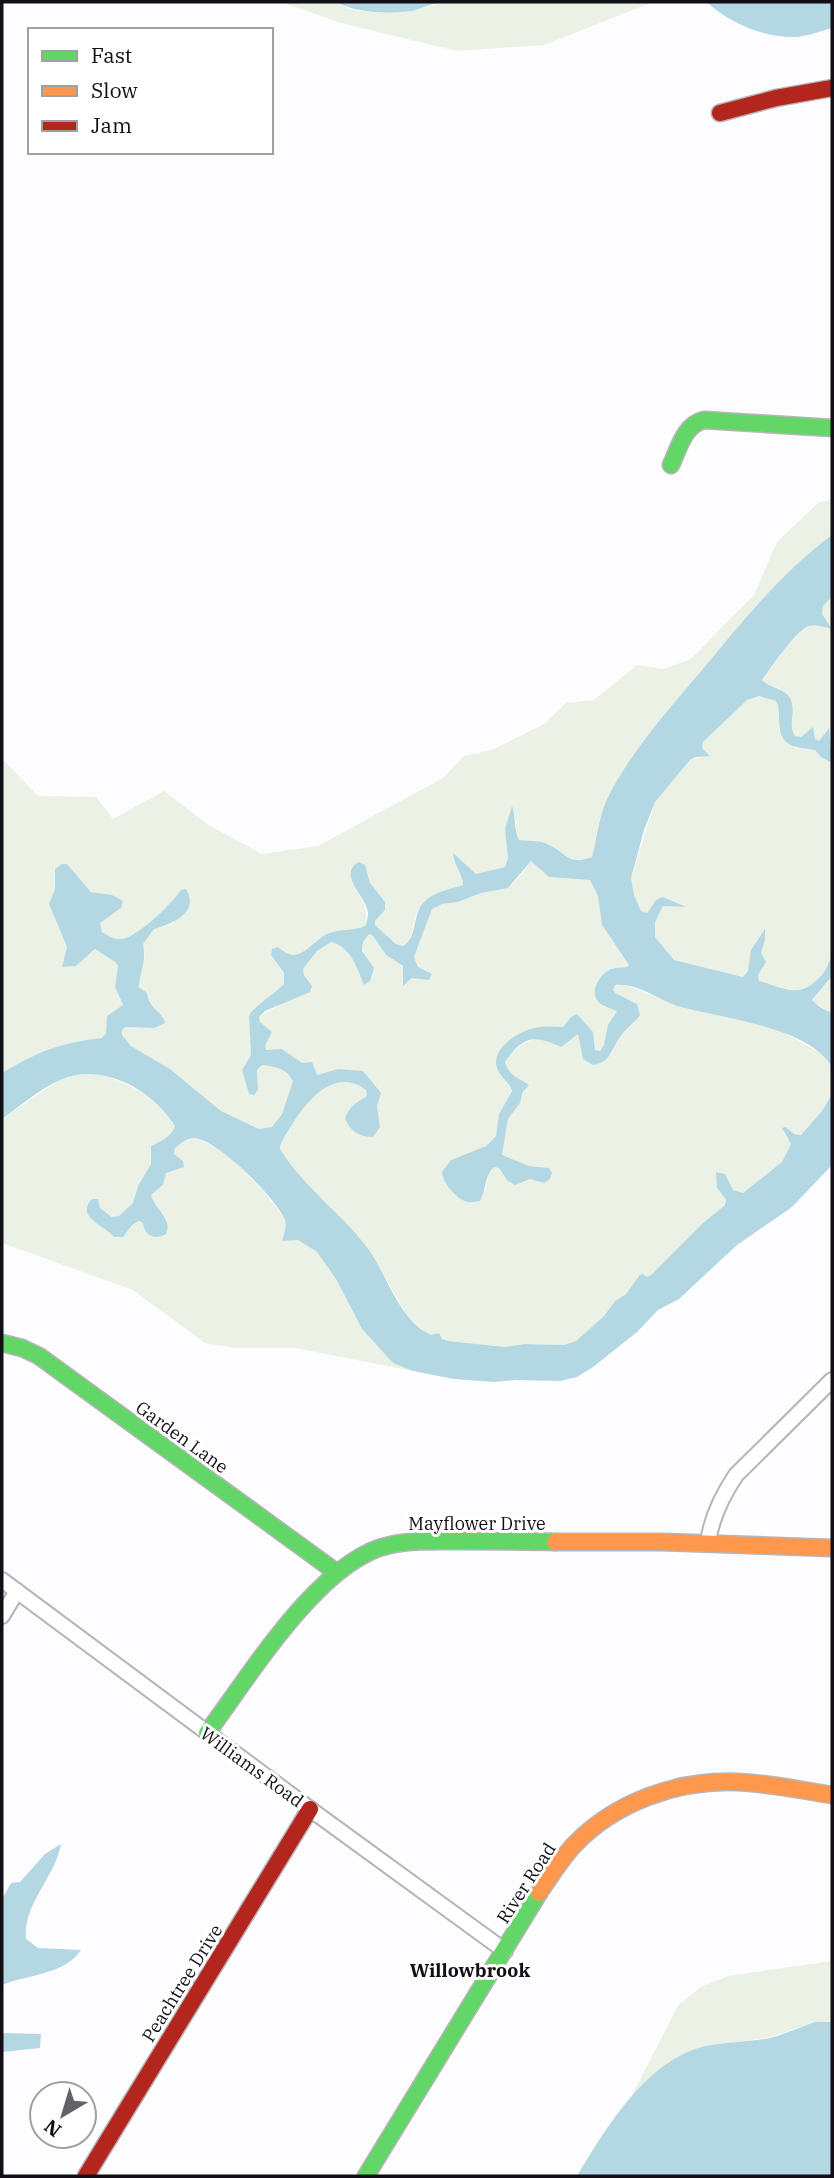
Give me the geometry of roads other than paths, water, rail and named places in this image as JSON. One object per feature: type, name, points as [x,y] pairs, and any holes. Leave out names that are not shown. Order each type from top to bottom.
[{"type":"street","points":[[720,113],[776,98],[832,88]]},
{"type":"street","points":[[671,466],[690,427],[701,420],[737,421],[802,429],[832,428]]},
{"type":"street","name":"Garden Lane","points":[[2,1343],[39,1356],[336,1572]]},
{"type":"street","points":[[708,1543],[715,1514],[736,1475],[832,1380]]},
{"type":"street","name":"Mayflower Drive","points":[[207,1733],[300,1608],[336,1572],[363,1553],[387,1545],[411,1541],[708,1543],[832,1548]]},
{"type":"street","name":"Williams Road","points":[[2,1580],[505,1951]]},
{"type":"street","points":[[2,1616],[17,1591]]},
{"type":"street","name":"River Road","points":[[366,2176],[550,1876],[576,1843],[605,1819],[654,1795],[709,1783],[737,1782],[832,1795]]},
{"type":"street","name":"Peachtree Drive","points":[[86,2176],[310,1809]]},
{"type":"water","points":[[337,2],[445,2],[412,11],[373,12]]},
{"type":"water","points":[[707,2],[832,2],[832,28],[799,37],[771,35],[736,22]]},
{"type":"water","points":[[832,535],[832,597],[823,606],[822,614],[832,629],[814,626],[805,628],[788,645],[762,680],[790,698],[795,736],[801,737],[813,727],[815,739],[819,741],[829,728],[832,763],[815,750],[793,746],[784,739],[776,701],[759,696],[747,700],[703,742],[702,748],[710,756],[690,760],[655,802],[631,878],[641,911],[647,913],[656,900],[663,897],[686,907],[663,906],[655,922],[655,937],[674,960],[743,977],[748,971],[751,950],[765,929],[761,953],[766,962],[758,975],[759,981],[784,989],[798,990],[813,983],[823,974],[832,957],[832,976],[812,1000],[832,1013],[832,1067],[821,1053],[785,1033],[681,1007],[632,986],[615,985],[615,993],[637,1004],[640,1015],[622,1034],[604,1061],[593,1065],[583,1059],[578,1034],[561,1047],[536,1039],[524,1042],[505,1062],[512,1074],[529,1085],[508,1119],[502,1155],[529,1166],[549,1168],[552,1173],[550,1179],[544,1183],[530,1179],[515,1185],[507,1180],[499,1168],[494,1167],[480,1201],[469,1202],[459,1198],[447,1185],[442,1172],[451,1160],[486,1146],[496,1136],[499,1114],[512,1091],[497,1068],[496,1060],[503,1046],[517,1035],[534,1028],[563,1027],[577,1014],[593,1032],[595,1050],[600,1051],[608,1025],[617,1011],[597,1000],[596,986],[601,976],[609,970],[629,965],[602,925],[598,896],[590,880],[549,877],[531,861],[508,888],[481,893],[432,909],[414,957],[418,967],[432,974],[429,980],[412,978],[403,986],[403,966],[386,955],[369,934],[363,942],[362,951],[374,968],[370,981],[364,985],[348,953],[331,942],[317,951],[303,969],[312,986],[310,992],[265,1011],[259,1017],[260,1022],[272,1032],[265,1045],[266,1050],[282,1049],[302,1063],[312,1062],[317,1075],[338,1069],[363,1071],[381,1093],[377,1106],[380,1127],[373,1137],[356,1133],[345,1119],[351,1108],[367,1096],[366,1090],[352,1083],[339,1083],[327,1087],[305,1107],[281,1143],[280,1149],[300,1176],[369,1250],[410,1319],[431,1335],[439,1333],[442,1339],[448,1341],[505,1347],[525,1344],[564,1345],[576,1341],[604,1316],[615,1301],[626,1294],[639,1276],[651,1275],[725,1205],[726,1199],[717,1188],[716,1172],[725,1174],[733,1190],[743,1193],[782,1162],[791,1144],[782,1128],[786,1127],[794,1134],[801,1135],[822,1111],[832,1094],[832,1165],[792,1207],[737,1245],[679,1299],[658,1310],[637,1332],[593,1367],[577,1377],[560,1381],[494,1382],[454,1379],[413,1371],[393,1363],[362,1329],[336,1279],[317,1252],[298,1240],[282,1241],[285,1220],[270,1198],[230,1158],[204,1141],[194,1138],[175,1148],[174,1154],[183,1161],[184,1167],[166,1173],[163,1185],[151,1195],[167,1223],[166,1234],[151,1236],[139,1221],[132,1225],[123,1237],[114,1237],[89,1216],[88,1205],[92,1199],[98,1199],[100,1208],[112,1217],[119,1216],[133,1203],[138,1186],[151,1164],[151,1146],[168,1136],[175,1126],[154,1101],[125,1082],[93,1074],[76,1075],[45,1088],[2,1119],[2,1073],[50,1049],[102,1038],[106,1033],[107,1016],[123,1005],[115,987],[118,966],[95,949],[76,966],[62,967],[67,947],[49,904],[55,889],[55,869],[62,864],[67,864],[91,892],[112,895],[123,901],[121,908],[100,923],[102,932],[116,939],[129,937],[137,932],[163,911],[181,890],[186,889],[189,897],[187,911],[169,924],[154,929],[143,944],[144,961],[139,987],[147,993],[165,1023],[154,1028],[125,1027],[122,1035],[131,1046],[170,1069],[221,1111],[259,1129],[272,1127],[282,1114],[293,1081],[284,1071],[262,1065],[257,1070],[258,1090],[254,1095],[249,1094],[242,1070],[251,1055],[249,1015],[284,984],[284,973],[271,955],[272,949],[278,947],[289,954],[297,954],[327,934],[366,925],[368,913],[351,879],[353,867],[359,862],[365,865],[370,883],[385,902],[385,910],[375,921],[375,925],[396,944],[403,946],[411,937],[423,903],[437,894],[463,885],[453,853],[476,874],[505,867],[508,858],[505,829],[512,806],[519,840],[544,843],[572,859],[592,857],[606,802],[618,778],[640,746],[763,599],[796,565]]},
{"type":"water","points":[[61,1844],[53,1868],[29,1914],[26,1939],[38,1948],[81,1950],[74,1958],[56,1969],[2,1985],[2,1899],[11,1883],[20,1882],[45,1854]]},
{"type":"water","points":[[815,2022],[832,2022],[832,2176],[577,2176],[630,2098],[665,2065],[685,2053],[706,2046],[770,2038]]},
{"type":"water","points":[[2,2033],[41,2034],[40,2048],[2,2052]]},
{"type":"district","name":"Willowbrook","points":[[470,1970]]}]
